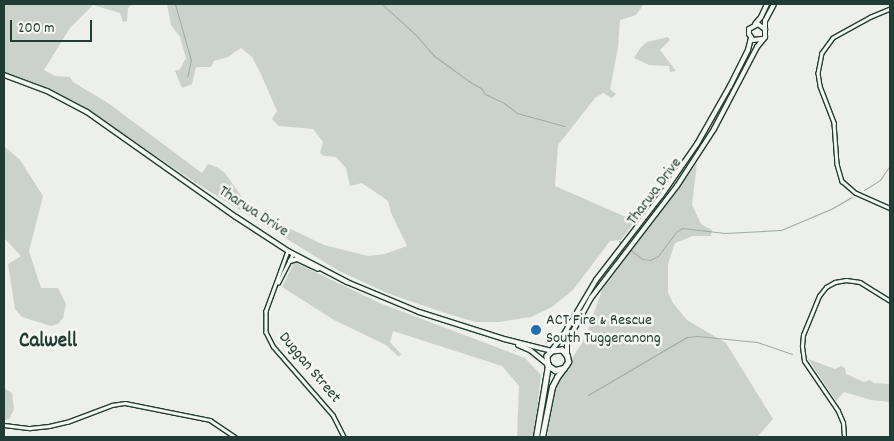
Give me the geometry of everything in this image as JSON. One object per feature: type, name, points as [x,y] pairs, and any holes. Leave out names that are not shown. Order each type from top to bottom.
[{"type":"highway","points":[[536,437],[547,356],[552,350],[562,350],[567,356],[568,362],[552,388],[542,437]]},
{"type":"highway","points":[[547,364],[555,370],[564,368]]},
{"type":"main road","points":[[767,4],[761,17],[749,29],[750,38],[758,41],[763,39],[766,34],[765,21],[774,4]]},
{"type":"main road","points":[[755,24],[761,24],[765,29]]},
{"type":"main road","name":"Tharwa Drive","points":[[4,76],[46,91],[88,112],[194,188],[288,250],[366,291],[419,312],[504,339],[552,350],[561,339],[592,286],[661,196],[697,144],[748,50],[750,38]]},
{"type":"main road","name":"Tharwa Drive","points":[[567,356],[567,342],[582,313],[630,245],[664,204],[698,154],[763,39]]},
{"type":"main road","points":[[290,260],[297,259],[322,269]]},
{"type":"main road","name":"Tharwa Drive","points":[[504,339],[530,350],[547,364]]},
{"type":"street","points":[[890,9],[833,38],[822,53],[818,73],[820,86],[834,123],[837,164],[842,181],[856,193],[890,208]]},
{"type":"street","name":"Duggan Street","points":[[288,250],[264,318],[269,340],[333,414],[344,437]]},
{"type":"street","name":"Duggan Street","points":[[277,284],[293,253]]},
{"type":"street","points":[[844,437],[843,423],[838,411],[804,361],[802,346],[804,335],[819,296],[826,288],[836,282],[856,280],[890,301]]},
{"type":"street","points":[[4,425],[30,428],[49,426],[67,422],[112,405],[125,403],[210,420],[234,437]]},
{"type":"shaded area","points":[[4,4],[133,4],[128,8],[127,21],[123,22],[120,13],[93,5],[70,28],[44,70],[55,76],[70,77],[73,82],[108,103],[202,173],[208,164],[217,167],[225,173],[248,206],[272,220],[324,245],[368,256],[385,254],[407,246],[391,213],[388,201],[362,183],[350,186],[346,168],[336,157],[324,156],[320,153],[323,142],[313,129],[279,126],[272,119],[277,111],[260,72],[252,57],[241,48],[228,57],[214,61],[211,67],[196,67],[192,84],[182,88],[175,71],[180,69],[186,58],[180,37],[171,25],[167,4],[644,4],[636,15],[620,20],[618,48],[610,89],[616,94],[612,98],[603,93],[595,98],[558,145],[555,186],[635,221],[621,240],[610,241],[573,290],[552,307],[531,317],[499,322],[475,322],[439,311],[387,293],[339,271],[196,183],[82,106],[36,83],[4,72]]},
{"type":"shaded area","points":[[668,37],[670,40],[660,50],[676,71],[670,72],[669,66],[649,65],[634,58],[641,47],[647,42]]},
{"type":"shaded area","points":[[4,146],[20,160],[43,196],[29,251],[41,288],[58,288],[66,304],[63,318],[58,324],[51,326],[22,317],[15,309],[8,264],[21,256],[4,238]]},
{"type":"shaded area","points":[[697,163],[692,205],[701,224],[712,230],[711,236],[693,236],[675,243],[668,264],[668,293],[673,303],[687,320],[726,343],[773,419],[757,437],[547,437],[554,395],[559,379],[585,338],[602,290]]},
{"type":"shaded area","points":[[294,262],[382,304],[525,358],[541,375],[534,437],[517,437],[519,386],[502,366],[393,331],[390,342],[401,354],[399,357],[386,345],[334,320],[282,287]]},
{"type":"shaded area","points":[[808,359],[835,369],[841,366],[845,368],[846,374],[864,382],[870,380],[874,383],[890,384],[890,402],[871,400],[844,392],[836,401]]},
{"type":"shaded area","points":[[4,388],[12,393],[14,410],[9,419],[4,420]]},
{"type":"waterway","points":[[175,4],[191,60],[187,77]]},
{"type":"waterway","points":[[382,4],[415,34],[433,55],[481,88],[485,94],[504,103],[517,113],[564,126]]},
{"type":"waterway","points":[[864,190],[880,180],[890,165]]},
{"type":"waterway","points":[[619,241],[642,259],[650,260],[658,256],[676,232],[682,228],[725,233],[781,230],[831,209],[852,197]]},
{"type":"waterway","points":[[588,395],[687,337],[697,336],[757,342],[792,354]]},
{"type":"place","name":"ACT Fire & Rescue South Tuggeranong","points":[[536,330]]},
{"type":"district","name":"Calwell","points":[[48,342]]}]
